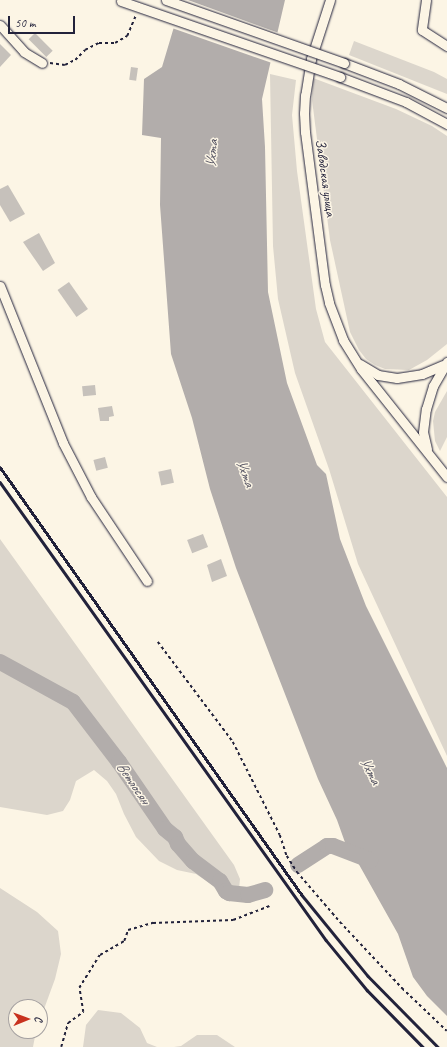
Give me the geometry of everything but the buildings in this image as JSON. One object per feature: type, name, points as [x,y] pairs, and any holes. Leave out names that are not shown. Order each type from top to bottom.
[{"type":"street","points":[[120,0],[340,77],[406,102],[447,124]]},
{"type":"street","points":[[166,0],[399,84],[447,108]]},
{"type":"street","name":"Заводская улица","points":[[330,0],[311,59],[305,96],[305,132],[326,291],[335,322],[353,357],[369,382],[447,477]]},
{"type":"street","points":[[426,0],[422,30],[447,46]]},
{"type":"street","points":[[0,25],[24,52],[42,63]]},
{"type":"street","points":[[0,286],[70,457],[91,497],[147,581]]},
{"type":"street","points":[[353,357],[372,372],[391,377],[422,374],[445,363]]},
{"type":"street","points":[[430,455],[424,438],[425,415],[431,392],[445,363]]},
{"type":"path","points":[[42,63],[65,66],[75,60],[85,50],[99,43],[115,43],[127,36],[137,13]]},
{"type":"path","points":[[158,642],[233,742],[280,835],[287,856],[297,872],[340,922],[402,988],[447,1031]]},
{"type":"path","points":[[62,1047],[68,1023],[83,1012],[79,988],[100,955],[124,941],[128,930],[153,923],[233,920],[269,906]]},
{"type":"shaded area","points":[[354,41],[434,72],[447,79],[447,94],[349,55]]},
{"type":"shaded area","points":[[270,74],[296,80],[292,115],[297,171],[316,309],[325,342],[447,497],[447,756],[358,564],[329,469],[295,373],[278,299],[273,246]]},
{"type":"shaded area","points":[[313,78],[396,109],[432,126],[447,136],[447,344],[427,360],[409,370],[385,369],[375,365],[366,359],[359,350],[350,332],[330,240],[312,100]]},
{"type":"shaded area","points":[[447,391],[447,437],[440,451],[435,441],[433,421],[435,412]]},
{"type":"shaded area","points":[[0,539],[234,865],[240,879],[239,889],[229,896],[196,874],[177,870],[159,861],[136,837],[116,794],[107,781],[94,770],[76,781],[70,800],[63,811],[47,815],[0,807]]},
{"type":"shaded area","points":[[0,888],[37,912],[58,931],[61,954],[55,979],[48,999],[8,999],[8,1039],[34,1039],[33,1047],[0,1047]]},
{"type":"shaded area","points":[[98,1010],[121,1013],[140,1028],[147,1043],[157,1047],[83,1047],[86,1025]]},
{"type":"shaded area","points":[[197,1035],[217,1035],[235,1047],[174,1047],[181,1046]]},
{"type":"water","name":"Ухта","points":[[182,0],[285,0],[262,99],[265,147],[268,292],[287,383],[317,465],[326,474],[340,539],[366,606],[447,768],[447,1016],[427,996],[413,977],[398,934],[357,861],[347,848],[337,820],[318,779],[236,568],[210,489],[192,418],[171,354],[160,205],[161,138],[142,135],[144,79],[162,67]]},
{"type":"pier","points":[[180,0],[188,0],[279,33],[272,63],[172,28]]},
{"type":"waterway","name":"Ветлосян","points":[[0,662],[73,702],[119,762],[165,829],[175,837],[178,844],[193,861],[220,881],[226,891],[229,893],[248,895],[265,890]]},
{"type":"waterway","name":"Ветлосян","points":[[298,865],[327,846],[333,846],[370,860]]},
{"type":"railway","points":[[0,467],[302,895],[368,976],[438,1047]]},
{"type":"railway","points":[[0,482],[326,940],[367,990],[423,1047]]}]
